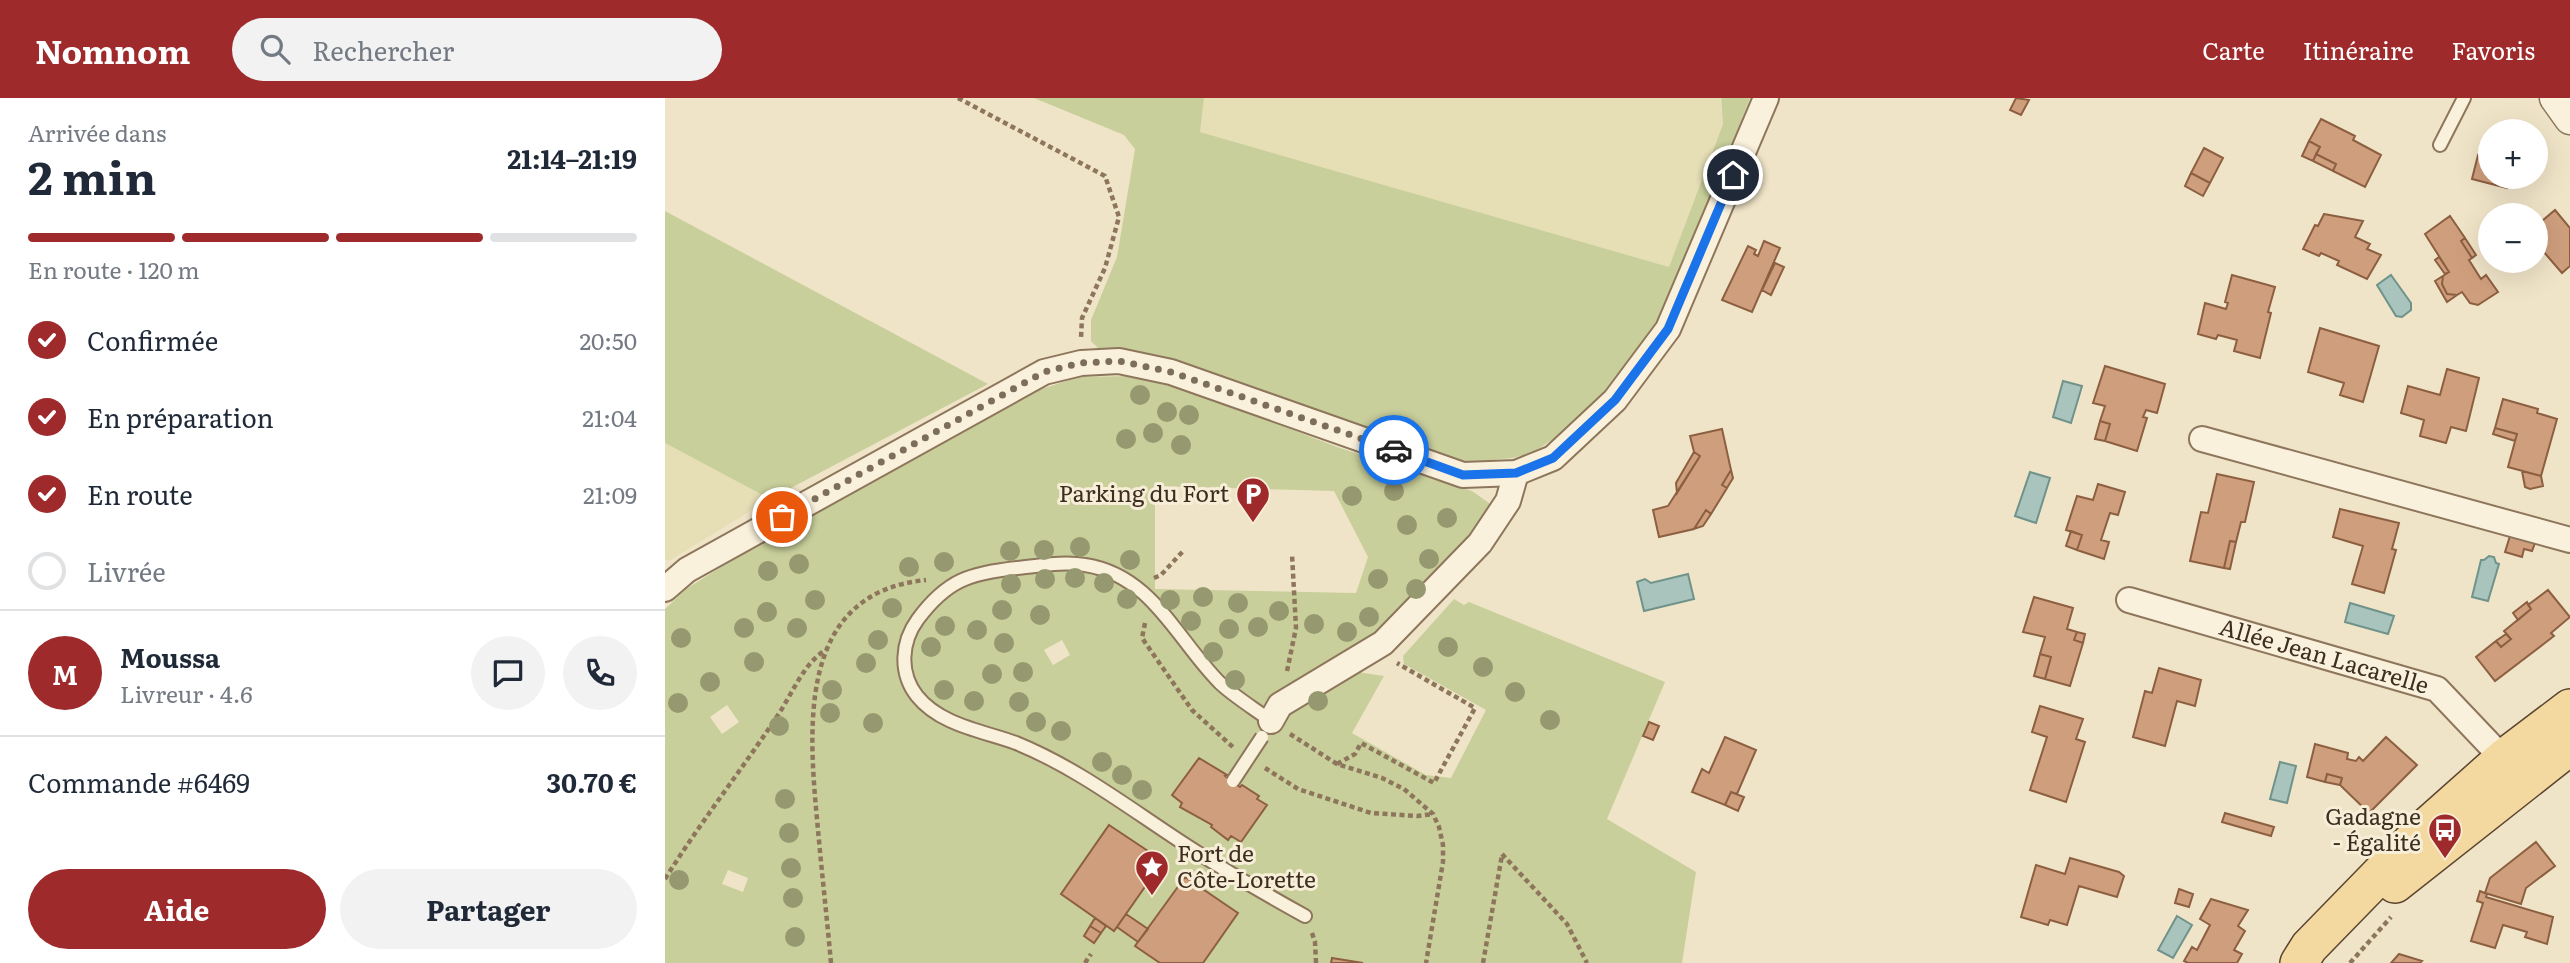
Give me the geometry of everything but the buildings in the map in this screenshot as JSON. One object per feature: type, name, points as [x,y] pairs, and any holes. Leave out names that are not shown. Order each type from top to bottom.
[{"type":"main road","points":[[2319,963],[2395,884],[2514,771],[2570,708]]},
{"type":"main road","points":[[2299,963],[2309,947],[2423,830],[2514,771],[2570,746]]},
{"type":"street","points":[[665,589],[687,570],[1044,372],[1080,363],[1119,361],[1171,372],[1463,475],[1516,473],[1553,458],[1615,400],[1668,329],[1766,98]]},
{"type":"street","points":[[2555,98],[2570,119]]},
{"type":"street","points":[[2202,439],[2570,540]]},
{"type":"street","points":[[1266,729],[1280,705],[1383,643],[1480,543],[1508,501],[1516,473]]},
{"type":"street","name":"Allée Jean Lacarelle","points":[[2129,600],[2437,689],[2514,771]]},
{"type":"lane","points":[[2440,145],[2464,98]]},
{"type":"lane","points":[[1233,781],[1266,729],[1221,684],[1151,598],[1138,586],[1113,572],[1084,564],[1002,569],[962,578],[929,604],[912,627],[904,649],[906,680],[919,699],[946,719],[1059,762],[1191,849],[1305,916]]},
{"type":"path","points":[[958,98],[1105,176],[1119,217],[1105,268],[1082,318],[1080,363]]},
{"type":"path","points":[[1138,586],[1161,575],[1184,550]]},
{"type":"path","points":[[1289,661],[1296,628],[1292,554]]},
{"type":"path","points":[[831,963],[811,761],[811,728],[818,676],[827,648],[859,605],[883,590],[905,582],[962,578]]},
{"type":"path","points":[[1337,764],[1355,754],[1361,743],[1434,783],[1475,708],[1395,662],[1383,643]]},
{"type":"path","points":[[665,879],[692,835],[777,717],[815,656],[827,648]]},
{"type":"path","points":[[1266,729],[1337,764],[1382,778],[1404,789],[1433,814],[1443,845],[1443,862],[1426,963]]},
{"type":"path","points":[[1483,963],[1502,854],[1567,923],[1587,963]]},
{"type":"path","points":[[1305,916],[1315,942],[1316,963]]},
{"type":"path","points":[[1085,963],[1091,954]]},
{"type":"shaded area","points":[[1204,98],[1720,98],[1723,123],[1669,267],[1200,132]]},
{"type":"shaded area","points":[[665,443],[770,499],[669,561],[665,559]]},
{"type":"green space","points":[[1034,98],[1204,98],[1200,132],[1669,267],[1723,124],[1721,98],[1750,98],[1668,307],[1613,388],[1578,423],[1532,453],[1470,462],[1440,455],[1126,354],[1098,348],[1091,341],[1091,320],[1117,257],[1135,149],[1124,135]]},
{"type":"green space","points":[[665,211],[988,384],[770,499],[665,443]]},
{"type":"green space","points":[[1131,376],[1200,394],[1337,447],[1472,491],[1489,503],[1491,510],[1447,566],[1351,671],[1384,676],[1352,733],[1426,775],[1451,778],[1486,710],[1404,664],[1403,656],[1454,599],[1464,605],[1469,602],[1665,682],[1607,819],[1696,872],[1682,963],[1363,963],[1332,958],[1331,963],[1203,963],[1238,912],[1185,877],[1148,929],[1126,914],[1163,861],[1109,825],[1061,894],[1095,918],[1084,936],[1094,943],[1106,926],[1114,931],[1117,927],[1160,963],[665,963],[665,609],[686,589],[742,554],[1024,395],[1078,377]],"holes":[[[1155,486],[1334,491],[1368,557],[1356,593],[1155,589]],[[1062,640],[1070,655],[1053,665],[1044,650]],[[727,705],[739,722],[722,734],[710,717]],[[1210,763],[1240,787],[1242,785],[1259,796],[1257,799],[1267,805],[1241,842],[1231,836],[1228,839],[1211,827],[1212,825],[1180,807],[1182,803],[1172,796]],[[728,870],[748,878],[743,892],[722,884]]]},
{"type":"water","points":[[2391,275],[2411,303],[2411,310],[2402,317],[2396,316],[2377,285]]},
{"type":"water","points":[[2063,381],[2082,386],[2071,423],[2053,417]]},
{"type":"water","points":[[2030,472],[2050,478],[2036,523],[2015,516]]},
{"type":"water","points":[[2494,557],[2499,564],[2488,601],[2472,597],[2481,560]]},
{"type":"water","points":[[1688,574],[1694,599],[1644,611],[1637,582],[1645,579],[1651,583]]},
{"type":"water","points":[[2350,603],[2394,616],[2388,634],[2345,622]]},
{"type":"water","points":[[2280,762],[2296,766],[2287,803],[2270,799]]},
{"type":"water","points":[[2177,916],[2192,925],[2173,958],[2158,950]]},
{"type":"way so far","points":[[782,517],[1044,372],[1080,363],[1119,361],[1171,372],[1394,450]]},
{"type":"place","name":"Parking du Fort","points":[[1253,524]]},
{"type":"place","name":"Gadagne - Égalité","points":[[2445,860]]},
{"type":"place","name":"Fort de Côte-Lorette","points":[[1152,897]]},
{"type":"route","points":[[1394,450],[1463,475],[1516,473],[1553,458],[1615,400],[1668,329],[1733,175]]}]
